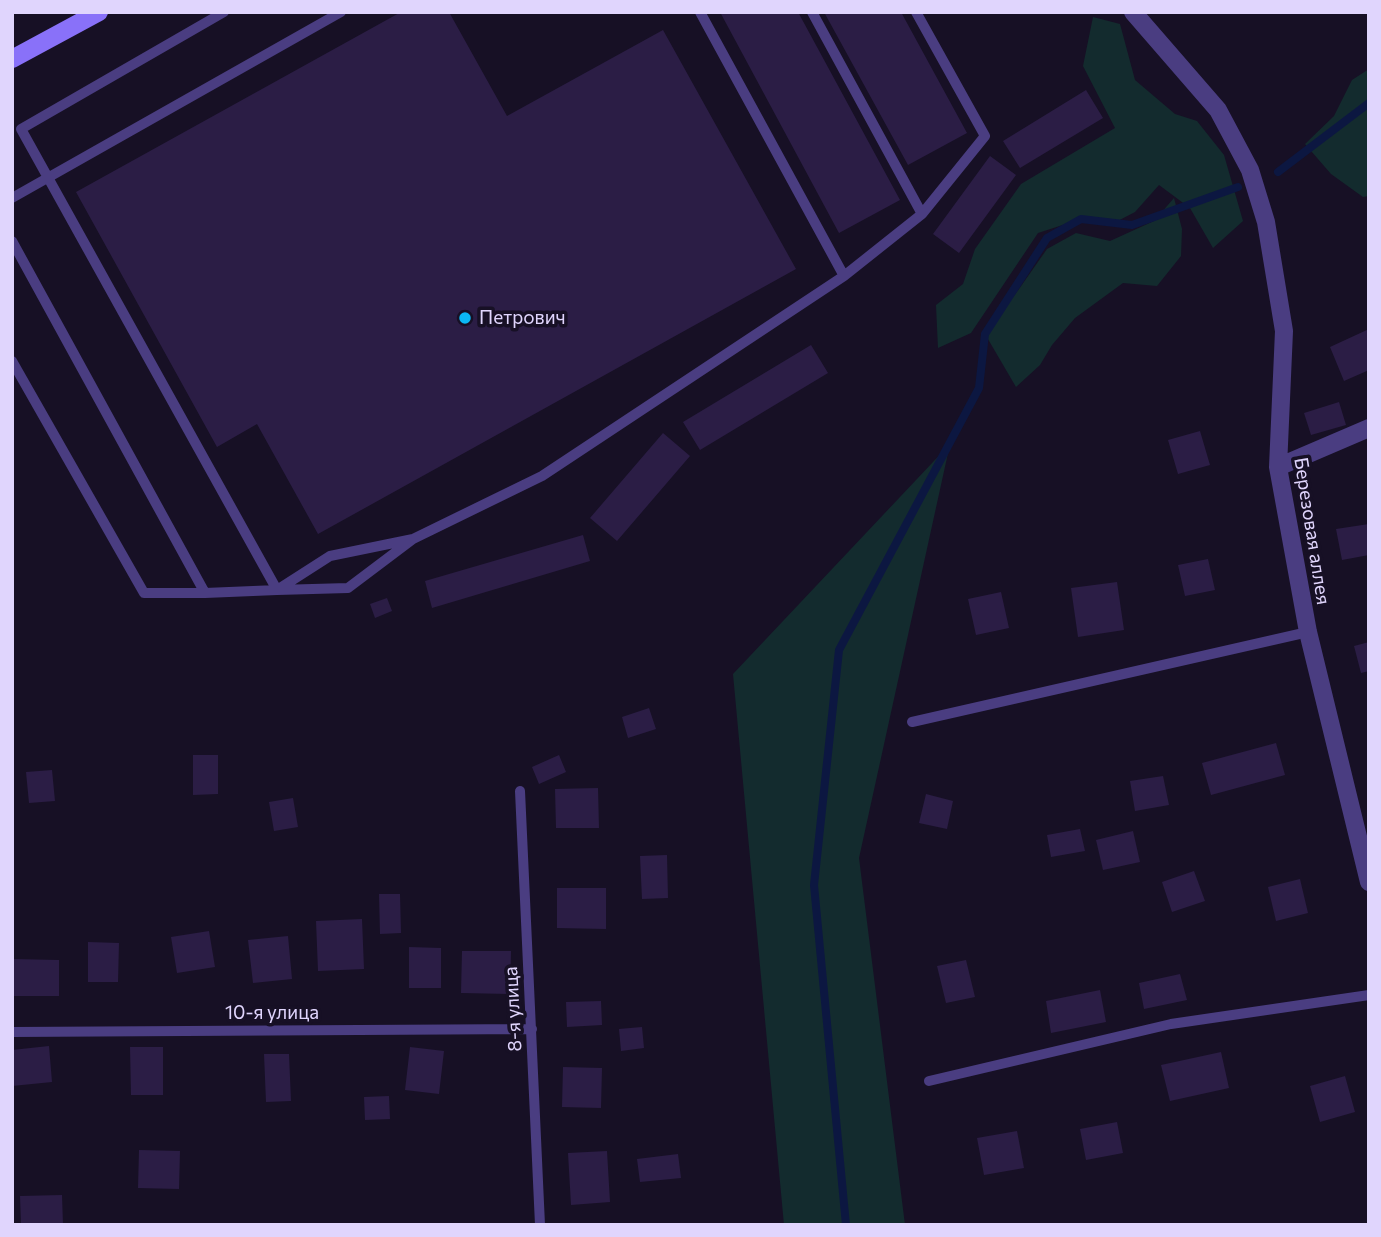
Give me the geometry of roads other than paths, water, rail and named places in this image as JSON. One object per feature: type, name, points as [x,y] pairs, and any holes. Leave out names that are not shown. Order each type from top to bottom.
[{"type":"street","points":[[12,59],[99,12]]},
{"type":"street","name":"Березовая аллея","points":[[1133,12],[1218,110],[1250,170],[1266,222],[1284,331],[1278,467],[1308,632],[1365,852],[1369,882]]},
{"type":"street","points":[[1278,467],[1369,428]]},
{"type":"lane","points":[[224,12],[21,129],[277,590]]},
{"type":"lane","points":[[12,198],[341,12]]},
{"type":"lane","points":[[700,12],[844,275]]},
{"type":"lane","points":[[812,12],[922,214]]},
{"type":"lane","points":[[12,362],[144,593],[348,588],[413,539],[542,476],[844,275],[922,214],[985,136],[916,12]]},
{"type":"lane","points":[[12,241],[205,593]]},
{"type":"lane","points":[[277,590],[330,556],[413,539]]},
{"type":"lane","points":[[912,722],[1308,632]]},
{"type":"lane","name":"8-я улица","points":[[520,791],[540,1225]]},
{"type":"lane","points":[[929,1081],[1171,1024],[1369,995]]},
{"type":"lane","name":"10-я улица","points":[[12,1032],[532,1029]]},
{"type":"waterway","points":[[1278,172],[1369,103]]},
{"type":"waterway","points":[[846,1225],[814,885],[839,650],[979,388],[985,334],[1047,238],[1081,219],[1132,225],[1238,187]]},
{"type":"place","name":"Петрович","points":[[465,318]]}]
